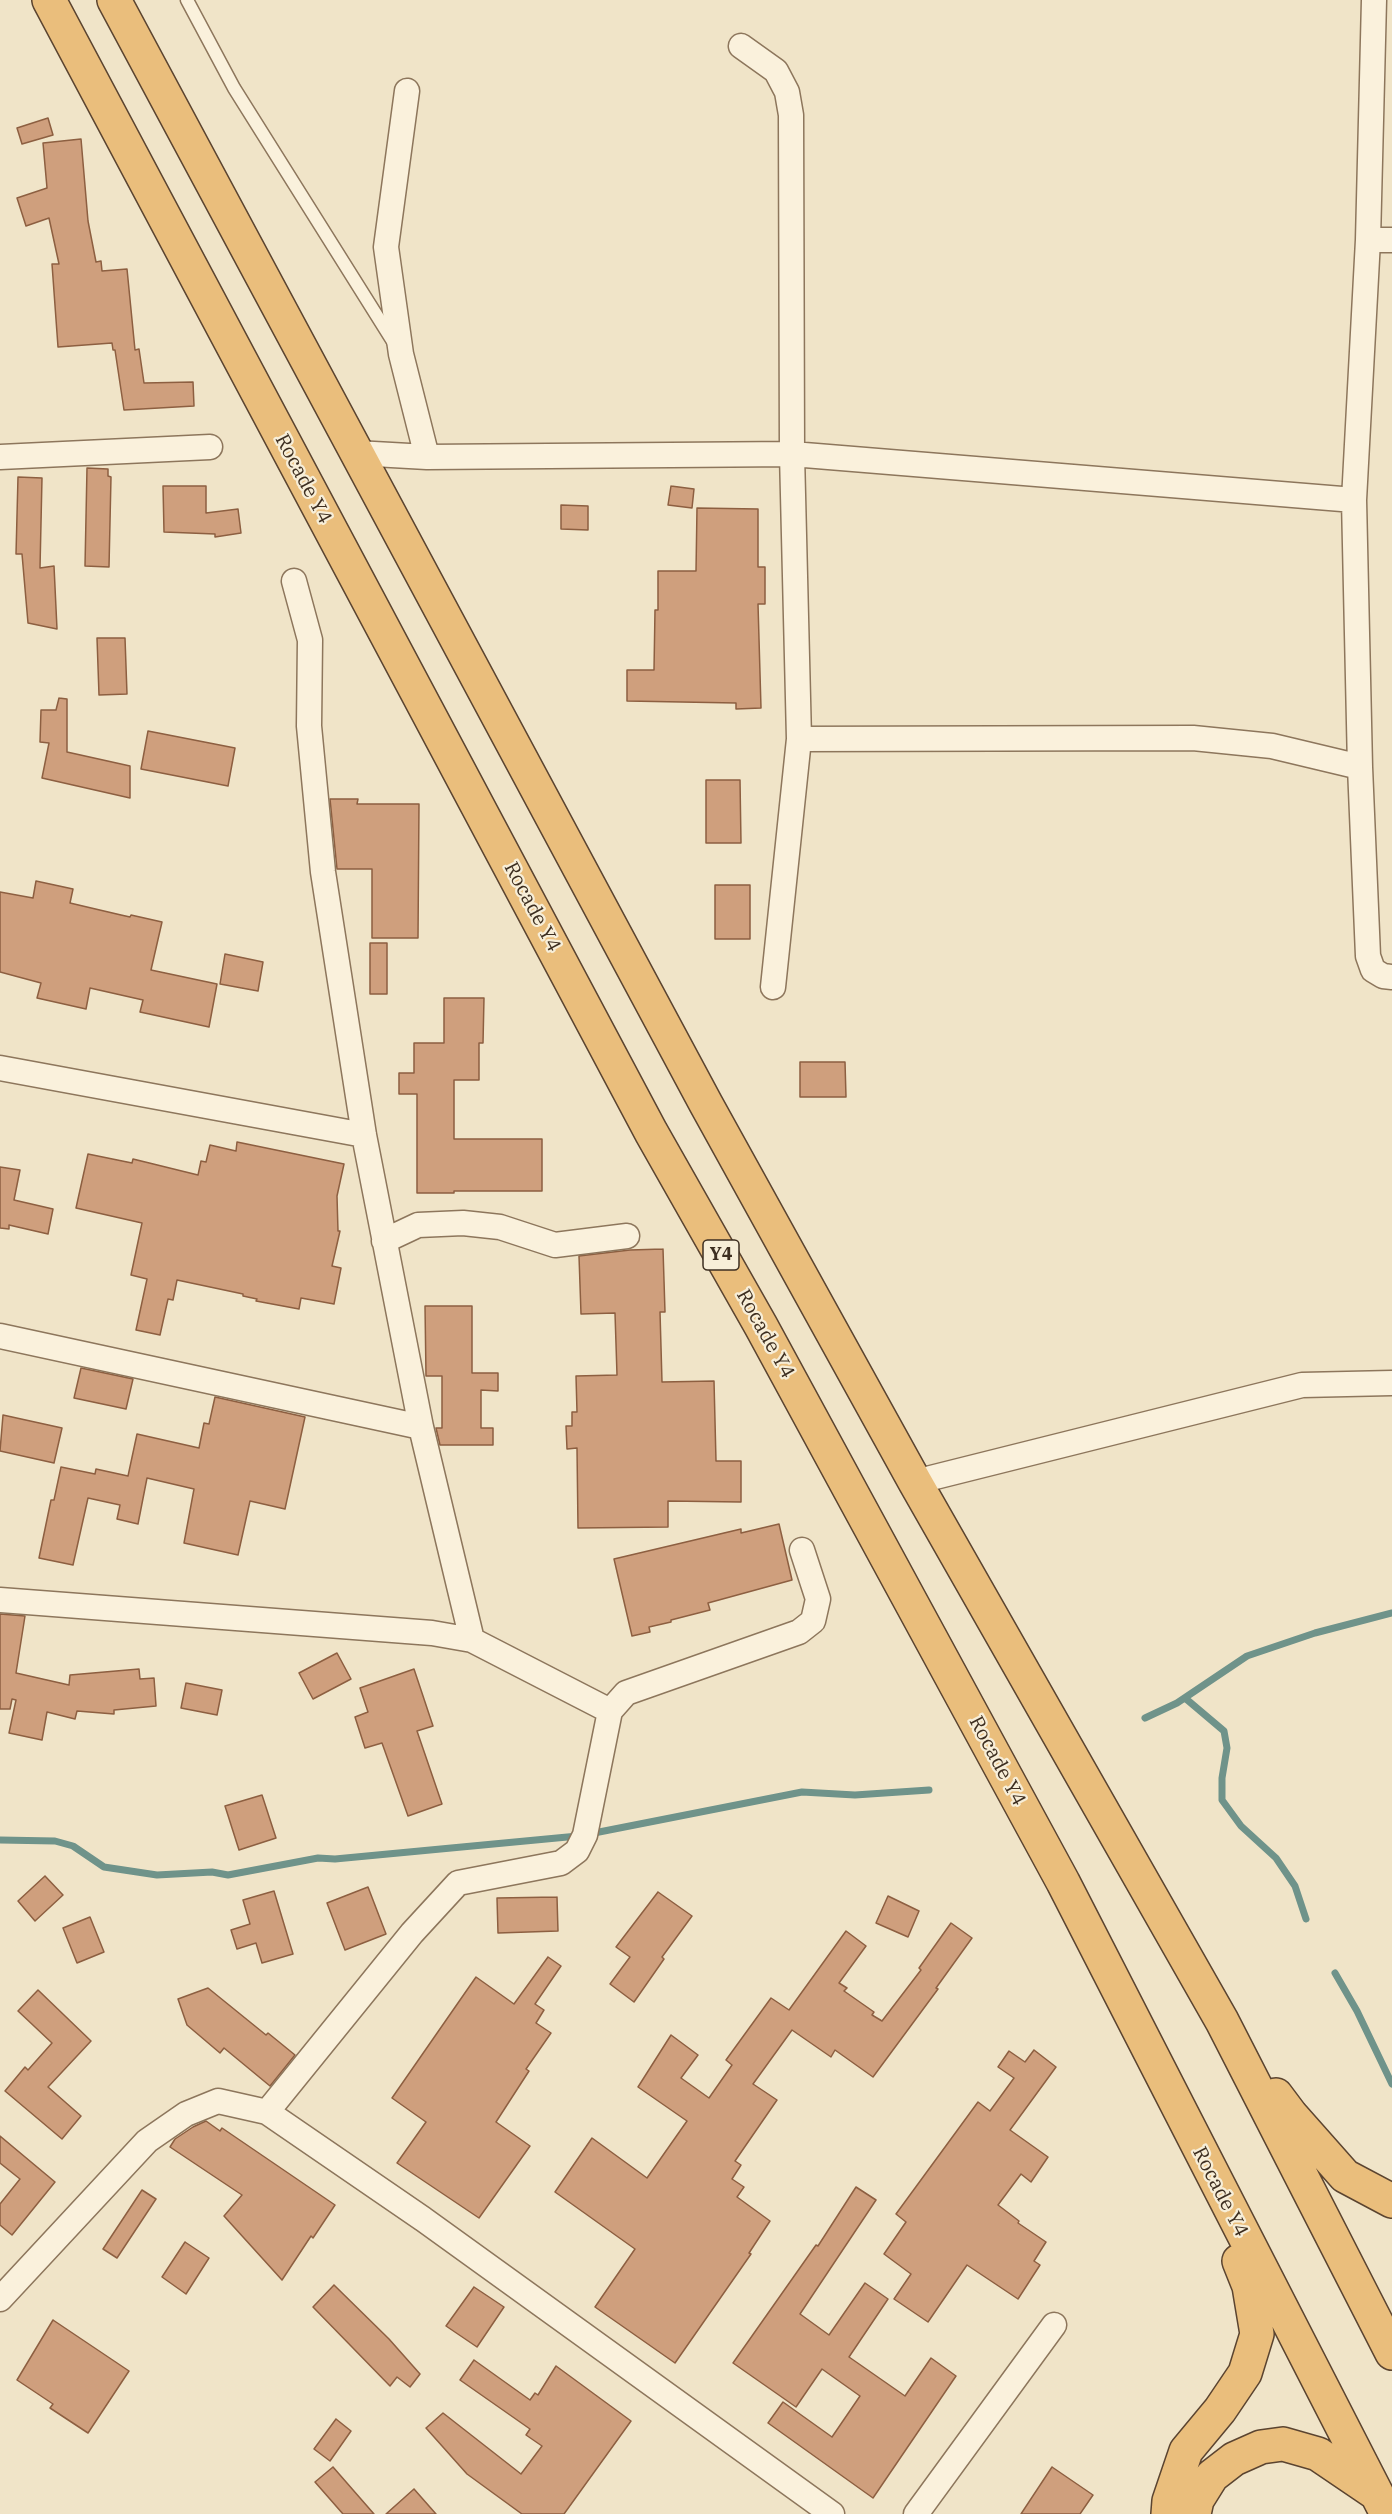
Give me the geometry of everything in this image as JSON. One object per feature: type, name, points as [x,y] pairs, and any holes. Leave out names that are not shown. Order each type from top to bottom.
[{"type":"highway","name":"Rocade Y4","points":[[49,0],[645,1121],[761,1326],[1063,1882],[1168,2091],[1381,2503]]},
{"type":"highway","points":[[114,0],[706,1104],[915,1482],[1222,2020],[1392,2353]]},
{"type":"highway","points":[[1222,2020],[1291,2115],[1345,2176],[1392,2201]]},
{"type":"highway","points":[[1168,2091],[1249,2286],[1257,2334],[1245,2373],[1220,2410],[1186,2451],[1169,2501],[1168,2514]]},
{"type":"highway","points":[[1194,2514],[1197,2500],[1212,2476],[1234,2459],[1261,2448],[1283,2444],[1318,2454],[1381,2503]]},
{"type":"street","points":[[1374,0],[1380,240],[1354,500],[1360,767],[1368,956],[1373,970],[1383,976],[1392,977]]},
{"type":"street","points":[[741,46],[776,71],[787,92],[791,115],[792,454],[799,739],[773,987]]},
{"type":"street","points":[[407,91],[386,247],[401,354],[427,457]]},
{"type":"street","points":[[0,457],[210,447]]},
{"type":"street","points":[[356,453],[427,457],[792,454],[1354,500]]},
{"type":"street","points":[[294,581],[310,640],[309,726],[323,872],[364,1135],[421,1427],[472,1640]]},
{"type":"street","points":[[799,739],[1193,738],[1272,746],[1360,767]]},
{"type":"street","points":[[0,1068],[364,1135]]},
{"type":"street","points":[[384,1241],[418,1225],[463,1223],[500,1227],[555,1245],[627,1236]]},
{"type":"street","points":[[0,1336],[421,1427]]},
{"type":"street","points":[[915,1482],[1302,1385],[1392,1383]]},
{"type":"street","points":[[267,2112],[411,1933],[458,1883],[561,1863],[577,1851],[585,1835],[610,1711],[626,1693],[799,1632],[813,1621],[818,1599],[802,1550]]},
{"type":"street","points":[[0,1600],[432,1633],[472,1640],[610,1711]]},
{"type":"street","points":[[0,2299],[147,2141],[186,2114],[218,2101],[267,2112],[423,2218],[832,2514]]},
{"type":"street","points":[[916,2514],[1054,2325]]},
{"type":"lane","points":[[187,0],[234,88],[401,354]]},
{"type":"building","points":[[48,118],[53,135],[22,144],[17,128]]},
{"type":"building","points":[[81,139],[88,221],[96,262],[101,261],[102,271],[127,269],[135,350],[139,349],[144,383],[193,382],[194,406],[124,410],[112,343],[58,347],[52,264],[59,264],[49,218],[26,226],[17,198],[47,188],[43,143]]},
{"type":"building","points":[[87,468],[108,469],[108,476],[111,477],[109,567],[85,566]]},
{"type":"building","points":[[18,477],[42,478],[40,568],[54,566],[57,629],[28,623],[22,554],[16,554]]},
{"type":"building","points":[[163,486],[206,486],[206,513],[238,509],[241,533],[215,537],[215,534],[164,532]]},
{"type":"building","points":[[671,486],[694,489],[692,508],[668,505]]},
{"type":"building","points":[[561,505],[588,506],[588,530],[561,529]]},
{"type":"building","points":[[697,508],[758,509],[758,567],[765,567],[765,604],[758,604],[761,708],[736,709],[736,703],[627,701],[627,670],[654,670],[658,571],[696,571]]},
{"type":"building","points":[[97,638],[125,638],[127,694],[99,695]]},
{"type":"building","points":[[59,698],[67,699],[67,752],[130,766],[130,798],[42,778],[49,743],[40,742],[41,710],[56,710]]},
{"type":"building","points":[[148,731],[235,748],[228,786],[141,769]]},
{"type":"building","points":[[706,780],[740,780],[741,843],[706,843]]},
{"type":"building","points":[[330,799],[358,799],[357,804],[419,804],[418,938],[372,938],[372,869],[337,869]]},
{"type":"building","points":[[36,881],[73,889],[70,903],[162,922],[151,970],[217,984],[209,1027],[140,1012],[143,1000],[90,988],[86,1009],[37,998],[41,983],[0,972],[0,892],[33,898]]},
{"type":"building","points":[[715,885],[750,885],[750,939],[715,939]]},
{"type":"building","points":[[370,943],[387,943],[387,994],[370,994]]},
{"type":"building","points":[[225,954],[263,962],[258,991],[220,984]]},
{"type":"building","points":[[444,998],[484,998],[483,1043],[479,1043],[479,1080],[454,1080],[454,1139],[542,1139],[542,1191],[417,1193],[417,1094],[399,1094],[399,1073],[414,1073],[414,1043],[444,1043]]},
{"type":"building","points":[[800,1062],[845,1062],[846,1097],[800,1097]]},
{"type":"building","points":[[237,1142],[344,1164],[337,1196],[338,1231],[340,1231],[332,1266],[341,1268],[334,1304],[301,1298],[299,1309],[256,1301],[257,1299],[243,1296],[243,1294],[177,1280],[173,1300],[168,1299],[160,1335],[136,1330],[147,1279],[131,1275],[142,1223],[76,1208],[88,1154],[132,1163],[133,1159],[198,1175],[201,1161],[206,1162],[210,1145],[236,1151]]},
{"type":"building","points":[[0,1167],[20,1170],[14,1200],[53,1209],[48,1234],[9,1225],[9,1229],[0,1228]]},
{"type":"building","points":[[663,1249],[665,1312],[660,1312],[662,1382],[714,1381],[716,1461],[741,1461],[741,1502],[668,1501],[668,1527],[578,1528],[577,1448],[567,1449],[566,1426],[572,1426],[572,1412],[577,1412],[576,1376],[617,1375],[615,1313],[581,1314],[579,1256]]},
{"type":"building","points":[[425,1306],[472,1306],[472,1373],[498,1373],[498,1391],[481,1390],[481,1428],[493,1428],[493,1445],[440,1445],[436,1428],[442,1428],[442,1376],[426,1376]]},
{"type":"building","points":[[81,1368],[133,1379],[126,1409],[74,1398]]},
{"type":"building","points":[[215,1397],[305,1417],[285,1509],[250,1501],[238,1555],[184,1543],[194,1489],[147,1478],[138,1524],[117,1519],[120,1505],[88,1498],[73,1565],[39,1558],[51,1500],[54,1500],[61,1467],[95,1474],[96,1469],[128,1476],[137,1434],[199,1448],[204,1423],[209,1424]]},
{"type":"building","points":[[3,1415],[62,1428],[54,1463],[0,1451]]},
{"type":"building","points":[[779,1524],[792,1580],[708,1603],[710,1610],[649,1627],[650,1632],[632,1636],[614,1559],[741,1529],[741,1533]]},
{"type":"building","points":[[0,1614],[25,1616],[16,1673],[69,1685],[70,1675],[139,1669],[140,1679],[154,1678],[156,1706],[114,1710],[114,1714],[77,1711],[75,1719],[47,1712],[42,1740],[9,1733],[16,1700],[12,1699],[10,1709],[0,1709]]},
{"type":"building","points":[[337,1653],[351,1679],[313,1699],[299,1673]]},
{"type":"building","points":[[414,1669],[433,1726],[417,1731],[442,1804],[408,1816],[382,1743],[365,1748],[355,1717],[368,1712],[360,1688]]},
{"type":"building","points":[[186,1683],[222,1690],[217,1715],[181,1708]]},
{"type":"building","points":[[262,1795],[276,1838],[239,1850],[225,1806]]},
{"type":"building","points":[[45,1876],[63,1895],[35,1921],[18,1901]]},
{"type":"building","points":[[368,1887],[386,1934],[345,1950],[327,1903]]},
{"type":"building","points":[[274,1891],[293,1954],[262,1963],[256,1943],[237,1949],[231,1930],[250,1924],[243,1900]]},
{"type":"building","points":[[658,1892],[692,1916],[662,1957],[664,1959],[634,2002],[610,1984],[630,1957],[616,1947]]},
{"type":"building","points":[[888,1896],[919,1911],[908,1937],[876,1923]]},
{"type":"building","points":[[557,1897],[558,1931],[498,1933],[497,1898]]},
{"type":"building","points":[[90,1917],[104,1952],[77,1963],[63,1928]]},
{"type":"building","points":[[951,1923],[972,1938],[936,1988],[938,1989],[873,2077],[835,2050],[831,2057],[792,2030],[753,2084],[777,2100],[735,2161],[741,2165],[732,2179],[744,2187],[737,2197],[770,2221],[749,2253],[751,2254],[675,2363],[595,2307],[635,2249],[555,2192],[592,2138],[647,2178],[687,2121],[638,2087],[671,2035],[698,2055],[681,2078],[709,2098],[732,2065],[726,2060],[771,1998],[789,2010],[846,1931],[866,1946],[839,1983],[847,1988],[844,1991],[874,2012],[872,2015],[882,2021],[921,1970],[919,1968]]},
{"type":"building","points":[[548,1957],[561,1966],[535,2004],[544,2010],[536,2023],[551,2033],[526,2069],[529,2071],[496,2122],[530,2146],[479,2218],[397,2163],[426,2122],[392,2098],[476,1977],[514,2004]]},
{"type":"building","points":[[208,1988],[266,2035],[268,2033],[295,2055],[270,2086],[224,2048],[220,2053],[187,2025],[178,1999]]},
{"type":"building","points":[[38,1990],[91,2041],[48,2087],[81,2116],[62,2139],[5,2091],[25,2067],[28,2070],[52,2043],[18,2011]]},
{"type":"building","points":[[1034,2050],[1056,2067],[1010,2130],[1048,2157],[1031,2182],[1021,2174],[998,2205],[1019,2221],[1018,2223],[1046,2242],[1034,2261],[1040,2265],[1018,2299],[967,2265],[928,2322],[894,2299],[911,2274],[884,2254],[906,2222],[896,2214],[978,2102],[990,2111],[1014,2078],[998,2067],[1009,2051],[1025,2062]]},
{"type":"building","points":[[206,2121],[220,2131],[222,2128],[335,2205],[282,2280],[224,2216],[242,2195],[170,2147],[175,2139]]},
{"type":"building","points":[[0,2136],[55,2182],[12,2235],[0,2225],[0,2204],[20,2179],[0,2163]]},
{"type":"building","points":[[856,2187],[876,2200],[800,2314],[829,2335],[865,2283],[888,2299],[849,2357],[905,2396],[931,2358],[956,2376],[873,2498],[768,2423],[783,2402],[832,2437],[860,2396],[822,2369],[796,2407],[733,2363],[816,2245],[818,2246]]},
{"type":"building","points":[[142,2190],[156,2199],[117,2258],[103,2249]]},
{"type":"building","points":[[185,2242],[209,2258],[186,2294],[162,2277]]},
{"type":"building","points":[[334,2285],[389,2339],[420,2374],[410,2387],[397,2377],[390,2386],[313,2307]]},
{"type":"building","points":[[474,2287],[504,2307],[477,2347],[446,2326]]},
{"type":"building","points":[[53,2320],[129,2371],[88,2433],[50,2408],[53,2404],[17,2380]]},
{"type":"building","points":[[474,2360],[530,2400],[535,2393],[538,2395],[556,2366],[631,2421],[564,2514],[522,2514],[467,2474],[426,2428],[443,2413],[521,2474],[542,2446],[526,2435],[530,2429],[460,2380]]},
{"type":"building","points":[[336,2419],[351,2431],[330,2461],[314,2449]]},
{"type":"building","points":[[333,2467],[374,2514],[343,2514],[315,2482]]},
{"type":"building","points":[[1052,2467],[1093,2495],[1080,2514],[1021,2514]]},
{"type":"building","points":[[414,2489],[436,2514],[386,2514]]},
{"type":"waterway","points":[[1145,1718],[1177,1703],[1247,1656],[1315,1633],[1392,1613]]},
{"type":"waterway","points":[[1185,1698],[1224,1731],[1227,1748],[1222,1778],[1222,1800],[1241,1826],[1276,1858],[1295,1886],[1306,1919]]},
{"type":"waterway","points":[[589,1834],[802,1792],[855,1795],[929,1790]]},
{"type":"waterway","points":[[0,1840],[55,1841],[73,1846],[104,1867],[157,1875],[212,1872],[228,1875],[318,1858],[335,1859],[578,1836]]},
{"type":"waterway","points":[[1335,1973],[1357,2011],[1392,2084]]}]
